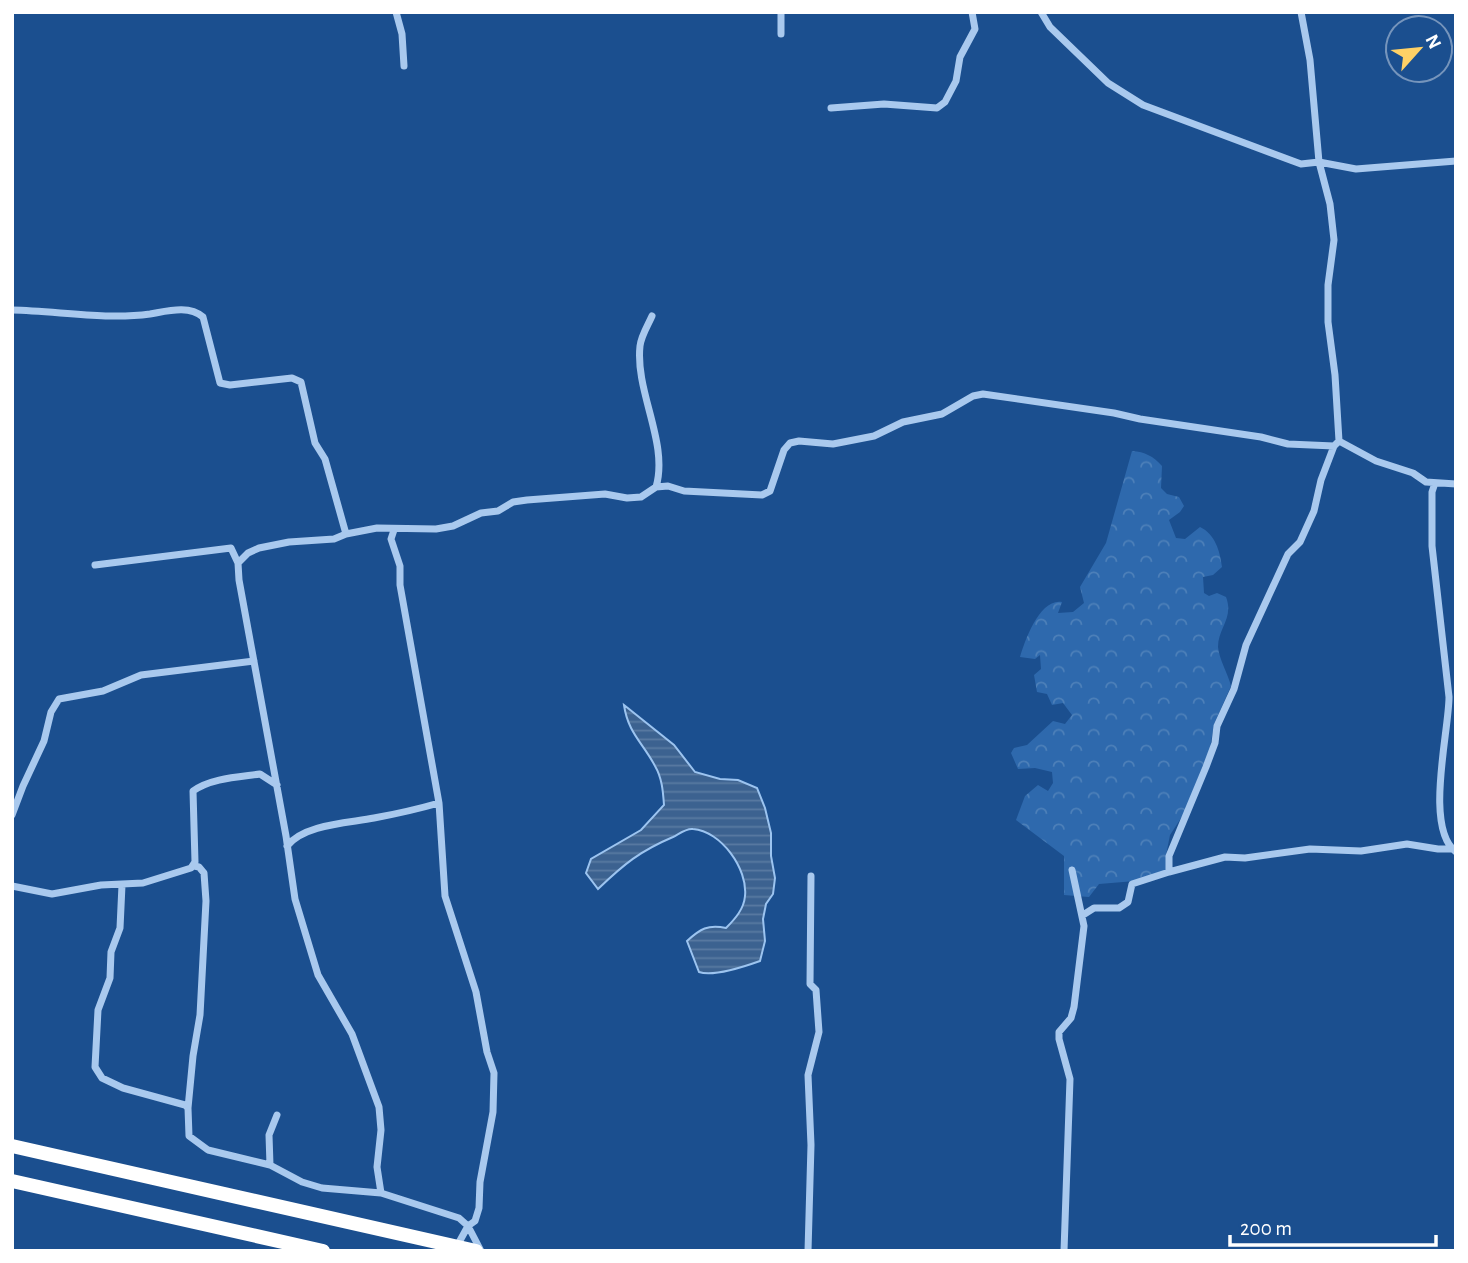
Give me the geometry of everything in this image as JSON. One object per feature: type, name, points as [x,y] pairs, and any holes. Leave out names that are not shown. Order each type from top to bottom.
[{"type":"highway","points":[[12,1146],[479,1251]]},
{"type":"highway","points":[[12,1181],[323,1251]]},
{"type":"street","points":[[396,12],[402,34],[404,66]]},
{"type":"street","points":[[781,34],[782,12]]},
{"type":"street","points":[[831,108],[884,104],[937,108],[945,102],[956,81],[960,57],[975,29],[972,12]]},
{"type":"street","points":[[1041,12],[1050,27],[1108,83],[1143,105],[1301,164],[1319,162],[1356,169],[1456,161]]},
{"type":"street","points":[[1169,872],[1169,856],[1206,767],[1217,726],[1234,689],[1246,645],[1288,554],[1300,542],[1314,511],[1321,480],[1337,444],[1335,375],[1328,322],[1328,285],[1334,240],[1330,204],[1319,162],[1313,80],[1301,12]]},
{"type":"street","points":[[12,310],[138,316],[195,310],[203,317],[220,383],[230,385],[292,378],[301,382],[315,443],[325,459],[346,534]]},
{"type":"street","points":[[652,316],[640,344],[645,393],[658,452],[656,487]]},
{"type":"street","points":[[238,563],[248,553],[259,548],[289,542],[334,539],[377,528],[394,530],[453,526],[481,513],[498,512],[513,502],[527,500],[605,494],[627,498],[641,496],[656,487],[668,486],[684,492],[762,495],[770,491],[784,450],[790,443],[799,441],[832,444],[874,436],[903,422],[942,414],[973,396],[983,394],[1102,410],[1288,444],[1337,444],[1413,473],[1426,482],[1447,481],[1456,484]]},
{"type":"street","points":[[1083,915],[1094,908],[1119,908],[1128,902],[1132,884],[1225,858],[1245,858],[1310,849],[1361,851],[1407,844],[1454,850],[1439,816],[1444,731],[1449,711],[1432,546],[1432,492],[1436,483]]},
{"type":"street","points":[[394,530],[391,539],[400,566],[400,585],[439,803],[445,896],[476,992],[487,1052],[494,1073],[493,1112],[482,1171],[479,1208],[475,1221],[468,1226],[457,1247]]},
{"type":"street","points":[[95,565],[231,548],[238,563],[295,899],[318,975],[352,1034],[379,1107],[381,1130],[377,1167],[381,1193]]},
{"type":"street","points":[[12,815],[44,741],[51,712],[59,699],[103,691],[141,675],[254,661]]},
{"type":"street","points":[[194,866],[192,791],[211,783],[260,774],[277,785]]},
{"type":"street","points":[[287,846],[297,836],[342,822],[372,819],[439,803]]},
{"type":"street","points":[[12,886],[52,894],[101,885],[143,883],[194,866],[199,867],[204,873],[206,901],[200,1014],[188,1108],[189,1136],[208,1150],[270,1165],[302,1182],[322,1188],[381,1193],[459,1218],[468,1226],[479,1251]]},
{"type":"street","points":[[1064,1251],[1070,1079],[1059,1032],[1071,1018],[1074,1007],[1084,926],[1072,870]]},
{"type":"street","points":[[808,1251],[811,1145],[808,1075],[819,1032],[816,990],[810,984],[811,876]]},
{"type":"street","points":[[122,885],[120,928],[111,952],[110,978],[98,1010],[95,1067],[102,1078],[116,1085],[179,1102],[188,1108]]},
{"type":"street","points":[[270,1165],[269,1135],[277,1115]]},
{"type":"green space","points":[[1132,451],[1148,455],[1162,466],[1161,488],[1167,494],[1179,497],[1184,506],[1169,520],[1176,538],[1185,539],[1200,527],[1216,544],[1222,567],[1213,575],[1203,577],[1204,593],[1209,596],[1217,593],[1226,597],[1228,611],[1218,647],[1231,686],[1214,724],[1210,748],[1183,815],[1170,835],[1166,855],[1167,870],[1135,881],[1099,884],[1089,897],[1064,895],[1064,856],[1016,820],[1025,796],[1038,785],[1048,791],[1053,783],[1052,772],[1035,768],[1018,769],[1011,753],[1014,748],[1027,745],[1053,721],[1065,724],[1072,715],[1063,703],[1052,705],[1047,694],[1037,692],[1034,675],[1041,669],[1040,655],[1035,659],[1020,657],[1035,622],[1047,607],[1062,602],[1058,613],[1073,612],[1084,603],[1080,587],[1106,543]]},
{"type":"shaded area","points":[[624,705],[674,745],[695,772],[720,779],[738,780],[757,788],[771,833],[775,878],[773,894],[766,904],[763,919],[765,941],[760,961],[721,972],[699,972],[687,941],[705,928],[726,928],[741,909],[745,896],[742,874],[731,853],[723,844],[703,831],[688,829],[651,848],[624,865],[598,889],[586,873],[591,859],[641,830],[664,805],[659,775],[632,731]]}]
